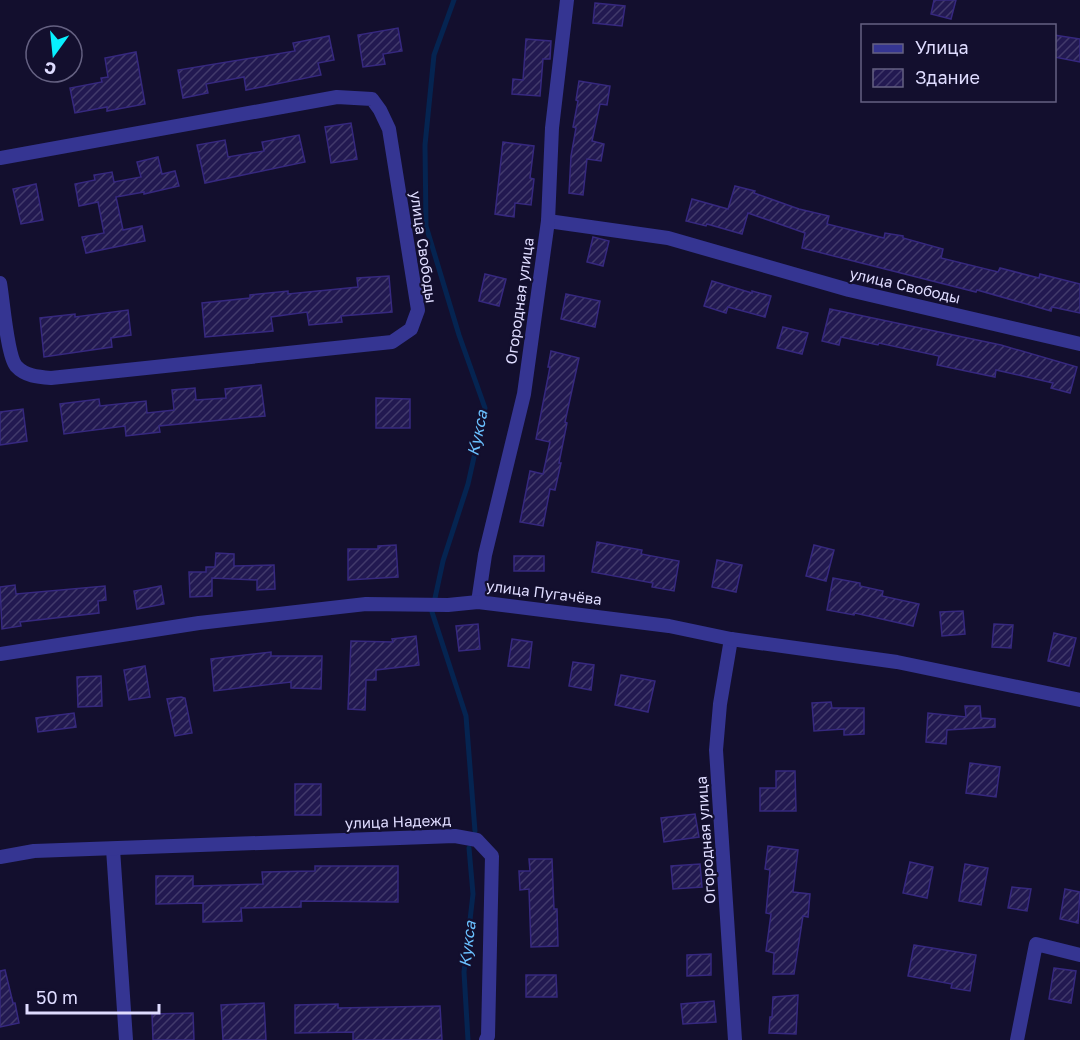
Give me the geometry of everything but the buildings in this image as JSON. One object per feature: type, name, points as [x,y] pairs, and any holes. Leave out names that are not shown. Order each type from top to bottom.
[{"type":"street","name":"Огородная улица","points":[[478,602],[485,555],[524,394],[548,221],[552,128],[567,0]]},
{"type":"street","name":"улица Свободы","points":[[0,158],[337,97],[372,99],[380,110],[388,129],[418,310],[411,329],[392,342],[51,378],[31,376],[15,365],[0,283]]},
{"type":"street","name":"улица Свободы","points":[[548,221],[668,238],[849,290],[1080,344]]},
{"type":"street","name":"улица Пугачёва","points":[[0,654],[199,623],[366,604],[448,605],[478,602],[669,626],[731,639],[897,662],[1080,700]]},
{"type":"street","name":"Огородная улица","points":[[731,639],[720,704],[716,750],[735,1040]]},
{"type":"street","name":"улица Надежд","points":[[0,857],[34,850],[455,836],[477,840],[492,856],[488,1036],[486,1040]]},
{"type":"street","points":[[113,849],[126,1040]]},
{"type":"street","points":[[1017,1040],[1036,944],[1080,955]]},
{"type":"waterway","name":"Кукса","points":[[454,0],[434,55],[425,145],[426,226],[459,335],[485,408],[468,484],[443,561],[432,612],[466,716],[475,831]]},
{"type":"waterway","name":"Кукса","points":[[468,1040],[464,972],[473,894],[469,848]]}]
